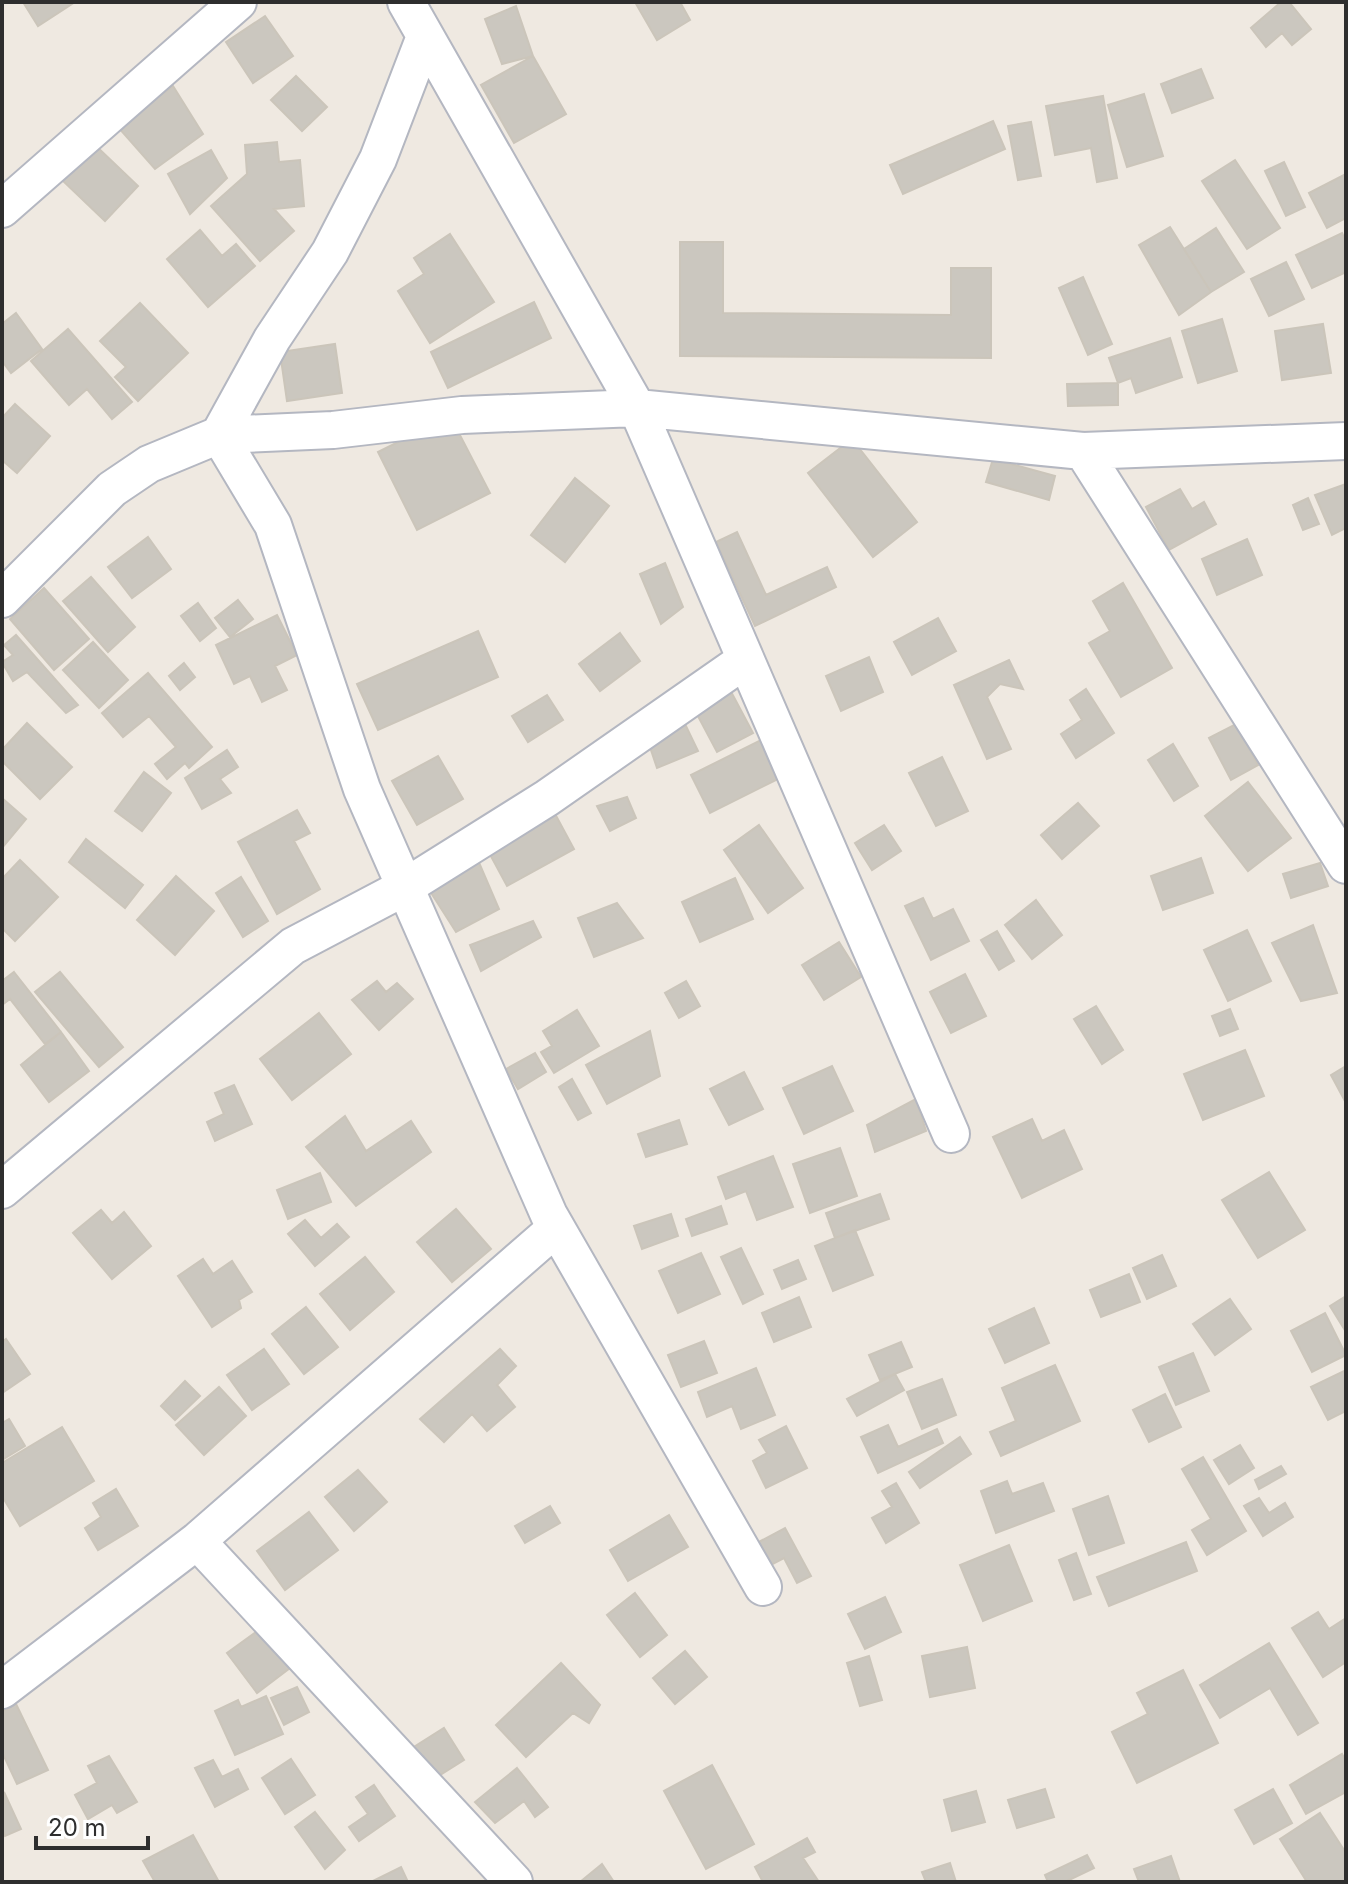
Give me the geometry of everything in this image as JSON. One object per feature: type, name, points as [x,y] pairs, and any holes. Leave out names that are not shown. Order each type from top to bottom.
[{"type":"street","points":[[2,209],[238,2]]},
{"type":"street","points":[[406,2],[424,39],[637,408],[951,1134]]},
{"type":"street","points":[[219,435],[272,339],[330,252],[378,159],[424,39]]},
{"type":"street","points":[[2,599],[112,489],[149,464],[219,435],[333,430],[462,415],[637,408],[1083,451],[1346,441]]},
{"type":"street","points":[[219,435],[273,525],[362,789],[556,1228],[763,1587]]},
{"type":"street","points":[[1083,451],[1346,865]]},
{"type":"street","points":[[2,1190],[293,946],[405,887],[547,798],[745,660]]},
{"type":"street","points":[[2,1690],[197,1541],[556,1228]]},
{"type":"street","points":[[197,1541],[497,1876]]},
{"type":"building","points":[[23,2],[75,2],[38,26]]},
{"type":"building","points":[[635,2],[680,2],[690,20],[657,40]]},
{"type":"building","points":[[1281,2],[1289,2],[1311,29],[1292,45],[1282,33],[1266,47],[1251,28]]},
{"type":"building","points":[[516,6],[533,56],[502,64],[485,19]]},
{"type":"building","points":[[265,16],[293,56],[253,83],[226,42]]},
{"type":"building","points":[[533,56],[566,114],[514,143],[481,85]]},
{"type":"building","points":[[1201,69],[1213,98],[1172,113],[1161,84]]},
{"type":"building","points":[[296,76],[327,107],[302,131],[271,100]]},
{"type":"building","points":[[173,86],[203,134],[155,169],[117,126]]},
{"type":"building","points":[[1144,94],[1163,156],[1127,167],[1108,105]]},
{"type":"building","points":[[1103,96],[1117,178],[1097,182],[1091,148],[1055,155],[1046,106]]},
{"type":"building","points":[[993,121],[1005,149],[903,194],[890,165]]},
{"type":"building","points":[[1031,122],[1041,176],[1018,180],[1008,126]]},
{"type":"building","points":[[277,142],[279,162],[300,160],[304,206],[274,209],[294,231],[260,261],[211,206],[247,174],[245,145]]},
{"type":"building","points":[[95,145],[138,186],[105,221],[62,180]]},
{"type":"building","points":[[211,150],[227,178],[190,214],[168,174]]},
{"type":"building","points":[[1235,160],[1280,228],[1247,249],[1202,181]]},
{"type":"building","points":[[1284,162],[1305,207],[1286,216],[1265,171]]},
{"type":"building","points":[[1346,174],[1346,218],[1327,228],[1309,193]]},
{"type":"building","points":[[1170,227],[1211,292],[1179,315],[1139,245]]},
{"type":"building","points":[[1216,228],[1244,272],[1211,292],[1184,249]]},
{"type":"building","points":[[200,230],[222,256],[236,244],[255,266],[208,307],[167,259]]},
{"type":"building","points":[[1342,233],[1346,242],[1346,272],[1312,288],[1296,255]]},
{"type":"building","points":[[450,234],[494,302],[430,343],[398,291],[424,274],[414,258]]},
{"type":"building","points":[[680,242],[723,242],[723,313],[951,315],[951,268],[991,268],[991,358],[680,356]]},
{"type":"building","points":[[1286,262],[1304,299],[1269,316],[1251,279]]},
{"type":"building","points":[[1083,277],[1112,344],[1088,355],[1059,288]]},
{"type":"building","points":[[534,302],[551,338],[448,388],[431,352]]},
{"type":"building","points":[[140,303],[188,353],[138,401],[115,377],[126,367],[100,341]]},
{"type":"building","points":[[16,313],[42,349],[11,373],[2,361],[2,324]]},
{"type":"building","points":[[1222,319],[1237,371],[1198,383],[1182,331]]},
{"type":"building","points":[[1323,324],[1331,373],[1282,380],[1275,331]]},
{"type":"building","points":[[68,329],[132,402],[112,419],[87,389],[69,405],[31,361]]},
{"type":"building","points":[[1170,338],[1182,377],[1136,393],[1131,378],[1118,383],[1109,358]]},
{"type":"building","points":[[335,344],[342,393],[287,401],[280,352]]},
{"type":"building","points":[[1118,383],[1118,405],[1068,406],[1067,384]]},
{"type":"building","points":[[15,404],[50,436],[17,473],[2,460],[2,418]]},
{"type":"building","points":[[450,416],[490,493],[417,530],[378,452]]},
{"type":"building","points":[[852,439],[917,522],[873,557],[808,473]]},
{"type":"building","points":[[993,459],[1055,476],[1049,500],[986,482]]},
{"type":"building","points":[[575,478],[609,506],[565,562],[531,535]]},
{"type":"building","points":[[1346,484],[1346,528],[1332,535],[1315,495]]},
{"type":"building","points":[[1180,489],[1192,509],[1204,502],[1216,524],[1169,550],[1146,507]]},
{"type":"building","points":[[1308,498],[1319,524],[1303,530],[1293,505]]},
{"type":"building","points":[[737,532],[766,595],[827,567],[836,587],[755,626],[716,542]]},
{"type":"building","points":[[148,537],[171,569],[132,598],[108,567]]},
{"type":"building","points":[[1247,539],[1262,575],[1217,595],[1202,559]]},
{"type":"building","points":[[665,563],[683,607],[661,624],[640,574]]},
{"type":"building","points":[[91,577],[135,627],[108,652],[63,601]]},
{"type":"building","points":[[1123,583],[1172,668],[1121,697],[1089,643],[1110,631],[1093,601]]},
{"type":"building","points":[[44,588],[89,639],[54,670],[10,619]]},
{"type":"building","points":[[238,600],[253,619],[230,637],[215,618]]},
{"type":"building","points":[[198,603],[216,628],[200,641],[181,616]]},
{"type":"building","points":[[277,615],[297,655],[275,666],[287,690],[262,702],[250,676],[234,684],[216,645]]},
{"type":"building","points":[[938,618],[956,651],[912,675],[894,642]]},
{"type":"building","points":[[478,631],[498,677],[378,730],[357,684]]},
{"type":"building","points":[[620,633],[640,661],[600,691],[579,664]]},
{"type":"building","points":[[16,635],[78,705],[66,713],[27,672],[13,681],[2,662],[13,655],[4,645]]},
{"type":"building","points":[[93,642],[128,680],[99,708],[63,670]]},
{"type":"building","points":[[869,657],[883,692],[841,711],[826,676]]},
{"type":"building","points":[[1009,660],[1023,689],[1000,684],[987,697],[1011,749],[987,759],[954,685]]},
{"type":"building","points":[[184,663],[195,677],[180,690],[169,676]]},
{"type":"building","points":[[148,673],[212,747],[189,768],[185,763],[167,779],[155,764],[176,747],[149,716],[123,737],[102,713]]},
{"type":"building","points":[[728,686],[753,733],[717,752],[692,705]]},
{"type":"building","points":[[1086,689],[1114,733],[1076,758],[1061,734],[1082,720],[1070,700]]},
{"type":"building","points":[[547,695],[563,720],[528,742],[512,716]]},
{"type":"building","points":[[684,722],[698,751],[657,768],[647,738]]},
{"type":"building","points":[[27,723],[72,767],[40,799],[2,761],[2,750]]},
{"type":"building","points":[[1236,724],[1258,765],[1231,780],[1209,738]]},
{"type":"building","points":[[763,739],[782,777],[710,813],[691,775]]},
{"type":"building","points":[[1173,744],[1198,786],[1174,801],[1148,760]]},
{"type":"building","points":[[227,750],[238,767],[220,779],[231,793],[202,809],[185,778]]},
{"type":"building","points":[[438,756],[463,799],[417,825],[392,781]]},
{"type":"building","points":[[942,757],[968,811],[936,826],[909,773]]},
{"type":"building","points":[[144,772],[171,793],[142,831],[115,811]]},
{"type":"building","points":[[1248,782],[1291,838],[1248,871],[1205,816]]},
{"type":"building","points":[[627,797],[636,818],[610,831],[597,806]]},
{"type":"building","points":[[2,798],[26,819],[2,848]]},
{"type":"building","points":[[1078,803],[1099,826],[1062,859],[1041,835]]},
{"type":"building","points":[[297,810],[310,833],[294,841],[320,889],[277,914],[238,842]]},
{"type":"building","points":[[554,812],[574,849],[507,886],[487,849]]},
{"type":"building","points":[[759,825],[803,888],[768,913],[724,850]]},
{"type":"building","points":[[884,825],[901,851],[872,870],[855,843]]},
{"type":"building","points":[[86,839],[143,885],[125,908],[69,862]]},
{"type":"building","points":[[477,858],[499,909],[456,932],[426,885]]},
{"type":"building","points":[[1201,858],[1213,893],[1163,910],[1151,876]]},
{"type":"building","points":[[20,860],[58,897],[15,941],[2,928],[2,879]]},
{"type":"building","points":[[1320,863],[1328,886],[1291,898],[1283,874]]},
{"type":"building","points":[[176,876],[214,911],[175,955],[137,920]]},
{"type":"building","points":[[241,877],[268,921],[243,937],[216,893]]},
{"type":"building","points":[[735,878],[753,919],[700,942],[682,902]]},
{"type":"building","points":[[923,898],[933,919],[953,909],[969,941],[931,960],[905,906]]},
{"type":"building","points":[[1036,900],[1062,935],[1032,959],[1005,925]]},
{"type":"building","points":[[617,903],[643,938],[594,957],[578,918]]},
{"type":"building","points":[[533,921],[541,937],[481,971],[470,945]]},
{"type":"building","points":[[1313,925],[1337,993],[1301,1001],[1272,943]]},
{"type":"building","points":[[1247,930],[1271,981],[1228,1001],[1204,950]]},
{"type":"building","points":[[997,931],[1014,961],[999,970],[981,940]]},
{"type":"building","points":[[839,942],[861,977],[824,1000],[802,965]]},
{"type":"building","points":[[14,972],[61,1032],[45,1044],[10,999],[2,1005],[2,981]]},
{"type":"building","points":[[60,972],[123,1047],[99,1067],[35,992]]},
{"type":"building","points":[[965,974],[986,1016],[951,1033],[930,992]]},
{"type":"building","points":[[377,981],[386,992],[397,983],[413,999],[379,1030],[352,1000]]},
{"type":"building","points":[[686,981],[700,1006],[679,1018],[665,993]]},
{"type":"building","points":[[1096,1006],[1123,1050],[1102,1064],[1074,1019]]},
{"type":"building","points":[[1230,1009],[1238,1029],[1220,1036],[1212,1016]]},
{"type":"building","points":[[577,1010],[599,1046],[554,1073],[541,1052],[552,1046],[543,1031]]},
{"type":"building","points":[[319,1013],[351,1054],[292,1100],[260,1059]]},
{"type":"building","points":[[650,1031],[660,1076],[607,1104],[586,1065]]},
{"type":"building","points":[[61,1032],[89,1071],[49,1102],[21,1065]]},
{"type":"building","points":[[1245,1050],[1264,1096],[1203,1120],[1184,1074]]},
{"type":"building","points":[[535,1053],[546,1072],[518,1089],[506,1069]]},
{"type":"building","points":[[832,1066],[853,1111],[804,1134],[783,1088]]},
{"type":"building","points":[[1346,1066],[1346,1103],[1331,1075]]},
{"type":"building","points":[[744,1072],[763,1109],[729,1125],[710,1089]]},
{"type":"building","points":[[572,1079],[591,1113],[578,1120],[559,1087]]},
{"type":"building","points":[[234,1085],[252,1124],[215,1141],[207,1122],[224,1114],[215,1093]]},
{"type":"building","points":[[916,1099],[926,1131],[875,1152],[867,1125]]},
{"type":"building","points":[[345,1116],[366,1151],[411,1121],[431,1152],[356,1206],[306,1147]]},
{"type":"building","points":[[1032,1119],[1042,1141],[1064,1130],[1082,1169],[1022,1198],[993,1137]]},
{"type":"building","points":[[679,1120],[687,1144],[646,1157],[638,1134]]},
{"type":"building","points":[[840,1148],[857,1196],[810,1213],[793,1164]]},
{"type":"building","points":[[773,1156],[793,1207],[757,1220],[746,1191],[726,1199],[718,1177]]},
{"type":"building","points":[[1269,1172],[1305,1230],[1258,1258],[1222,1200]]},
{"type":"building","points":[[320,1173],[331,1202],[288,1219],[277,1190]]},
{"type":"building","points":[[880,1194],[889,1219],[835,1238],[826,1213]]},
{"type":"building","points":[[721,1206],[727,1224],[692,1236],[686,1219]]},
{"type":"building","points":[[456,1209],[491,1249],[452,1282],[417,1242]]},
{"type":"building","points":[[101,1210],[112,1223],[124,1212],[151,1246],[112,1279],[73,1233]]},
{"type":"building","points":[[671,1214],[678,1236],[642,1249],[634,1226]]},
{"type":"building","points":[[305,1220],[321,1238],[337,1224],[349,1237],[315,1266],[288,1234]]},
{"type":"building","points":[[855,1230],[873,1275],[833,1291],[815,1246]]},
{"type":"building","points":[[741,1248],[763,1294],[743,1304],[721,1257]]},
{"type":"building","points":[[701,1253],[720,1294],[678,1313],[659,1271]]},
{"type":"building","points":[[1162,1255],[1176,1286],[1147,1299],[1133,1268]]},
{"type":"building","points":[[365,1257],[394,1292],[350,1330],[320,1294]]},
{"type":"building","points":[[203,1259],[213,1274],[232,1261],[252,1292],[239,1300],[241,1308],[212,1327],[178,1276]]},
{"type":"building","points":[[798,1260],[806,1279],[782,1289],[774,1270]]},
{"type":"building","points":[[1129,1274],[1140,1302],[1101,1317],[1090,1290]]},
{"type":"building","points":[[1346,1296],[1346,1332],[1330,1306]]},
{"type":"building","points":[[799,1297],[811,1327],[774,1342],[762,1313]]},
{"type":"building","points":[[1230,1299],[1251,1329],[1215,1355],[1193,1324]]},
{"type":"building","points":[[306,1307],[338,1347],[304,1374],[272,1334]]},
{"type":"building","points":[[1034,1308],[1049,1343],[1005,1363],[989,1329]]},
{"type":"building","points":[[1325,1313],[1346,1355],[1312,1372],[1291,1331]]},
{"type":"building","points":[[6,1339],[30,1374],[2,1393],[2,1342]]},
{"type":"building","points":[[704,1341],[717,1373],[681,1387],[668,1355]]},
{"type":"building","points":[[901,1342],[912,1367],[880,1380],[869,1355]]},
{"type":"building","points":[[264,1349],[289,1384],[252,1410],[227,1375]]},
{"type":"building","points":[[500,1349],[516,1366],[497,1385],[515,1407],[487,1431],[472,1414],[444,1442],[420,1419]]},
{"type":"building","points":[[1193,1353],[1209,1391],[1176,1405],[1159,1367]]},
{"type":"building","points":[[1055,1365],[1080,1421],[1001,1456],[990,1432],[1016,1421],[1002,1388]]},
{"type":"building","points":[[756,1368],[775,1415],[741,1429],[732,1406],[707,1417],[698,1392]]},
{"type":"building","points":[[1346,1370],[1346,1411],[1328,1420],[1311,1387]]},
{"type":"building","points":[[895,1374],[904,1390],[857,1416],[847,1399]]},
{"type":"building","points":[[942,1379],[956,1415],[922,1429],[907,1392]]},
{"type":"building","points":[[185,1381],[200,1396],[175,1420],[161,1406]]},
{"type":"building","points":[[219,1387],[246,1416],[204,1455],[176,1425]]},
{"type":"building","points":[[1165,1394],[1181,1427],[1149,1442],[1133,1410]]},
{"type":"building","points":[[9,1419],[25,1446],[2,1460],[2,1423]]},
{"type":"building","points":[[888,1425],[898,1447],[937,1429],[943,1443],[878,1473],[861,1437]]},
{"type":"building","points":[[786,1426],[807,1468],[766,1488],[753,1461],[767,1453],[759,1440]]},
{"type":"building","points":[[62,1427],[94,1481],[20,1526],[2,1496],[2,1463]]},
{"type":"building","points":[[960,1437],[971,1454],[920,1488],[909,1472]]},
{"type":"building","points":[[1240,1445],[1254,1468],[1229,1484],[1214,1460]]},
{"type":"building","points":[[1203,1457],[1246,1531],[1207,1555],[1192,1530],[1211,1519],[1182,1469]]},
{"type":"building","points":[[1281,1466],[1286,1474],[1259,1489],[1255,1480]]},
{"type":"building","points":[[358,1470],[387,1502],[354,1531],[325,1497]]},
{"type":"building","points":[[1007,1481],[1012,1494],[1043,1483],[1054,1511],[996,1533],[981,1491]]},
{"type":"building","points":[[896,1483],[919,1523],[886,1543],[872,1518],[892,1507],[882,1491]]},
{"type":"building","points":[[116,1489],[138,1526],[98,1550],[85,1528],[101,1517],[93,1503]]},
{"type":"building","points":[[1108,1496],[1124,1543],[1089,1555],[1073,1509]]},
{"type":"building","points":[[1259,1498],[1269,1513],[1285,1503],[1293,1517],[1263,1536],[1244,1506]]},
{"type":"building","points":[[550,1506],[560,1523],[525,1543],[515,1526]]},
{"type":"building","points":[[309,1512],[338,1550],[285,1590],[257,1551]]},
{"type":"building","points":[[669,1515],[688,1547],[628,1581],[610,1550]]},
{"type":"building","points":[[785,1528],[811,1576],[797,1583],[784,1558],[767,1567],[755,1544]]},
{"type":"building","points":[[1186,1542],[1197,1571],[1109,1606],[1097,1577]]},
{"type":"building","points":[[1009,1545],[1032,1601],[983,1621],[960,1565]]},
{"type":"building","points":[[1076,1553],[1091,1594],[1074,1600],[1059,1560]]},
{"type":"building","points":[[635,1593],[667,1635],[640,1657],[607,1615]]},
{"type":"building","points":[[885,1597],[901,1632],[865,1649],[848,1614]]},
{"type":"building","points":[[1318,1612],[1329,1629],[1346,1618],[1346,1662],[1323,1677],[1292,1628]]},
{"type":"building","points":[[260,1629],[290,1668],[257,1693],[227,1653]]},
{"type":"building","points":[[1269,1643],[1318,1723],[1298,1735],[1270,1688],[1220,1718],[1200,1685]]},
{"type":"building","points":[[967,1647],[975,1688],[930,1697],[922,1656]]},
{"type":"building","points":[[685,1651],[707,1677],[675,1704],[653,1678]]},
{"type":"building","points":[[869,1656],[882,1700],[860,1706],[847,1663]]},
{"type":"building","points":[[561,1663],[600,1705],[589,1723],[573,1713],[526,1757],[496,1725]]},
{"type":"building","points":[[1183,1670],[1218,1743],[1137,1783],[1112,1732],[1148,1714],[1137,1693]]},
{"type":"building","points":[[297,1687],[309,1712],[284,1725],[271,1698]]},
{"type":"building","points":[[266,1696],[283,1734],[235,1755],[215,1711],[238,1700],[241,1707]]},
{"type":"building","points":[[16,1704],[48,1770],[17,1784],[2,1752],[2,1711]]},
{"type":"building","points":[[444,1728],[464,1760],[429,1782],[409,1750]]},
{"type":"building","points":[[1342,1754],[1346,1761],[1346,1792],[1306,1814],[1290,1785]]},
{"type":"building","points":[[109,1756],[137,1802],[117,1813],[112,1805],[88,1819],[75,1795],[97,1783],[88,1766]]},
{"type":"building","points":[[291,1759],[315,1795],[285,1814],[262,1778]]},
{"type":"building","points":[[213,1760],[222,1777],[238,1769],[248,1789],[215,1807],[195,1768]]},
{"type":"building","points":[[712,1765],[754,1844],[706,1869],[664,1791]]},
{"type":"building","points":[[517,1768],[548,1807],[535,1817],[524,1801],[495,1823],[475,1802]]},
{"type":"building","points":[[374,1785],[395,1816],[359,1841],[349,1827],[368,1814],[356,1797]]},
{"type":"building","points":[[1045,1789],[1054,1817],[1017,1828],[1008,1800]]},
{"type":"building","points":[[1273,1789],[1292,1823],[1254,1844],[1235,1810]]},
{"type":"building","points":[[976,1791],[985,1822],[952,1831],[944,1800]]},
{"type":"building","points":[[4,1792],[21,1829],[5,1836],[2,1829]]},
{"type":"building","points":[[315,1812],[345,1850],[325,1869],[295,1827]]},
{"type":"building","points":[[1320,1813],[1346,1853],[1346,1882],[1307,1882],[1280,1839]]},
{"type":"building","points":[[193,1835],[219,1882],[155,1882],[143,1861]]},
{"type":"building","points":[[807,1838],[815,1852],[803,1858],[819,1882],[763,1882],[755,1867]]},
{"type":"building","points":[[1087,1855],[1094,1868],[1065,1882],[1048,1882],[1045,1875]]},
{"type":"building","points":[[1171,1856],[1180,1882],[1139,1882],[1134,1869]]},
{"type":"building","points":[[950,1863],[956,1882],[926,1882],[922,1872]]},
{"type":"building","points":[[602,1864],[614,1882],[580,1882]]},
{"type":"building","points":[[401,1867],[408,1882],[371,1882]]}]
